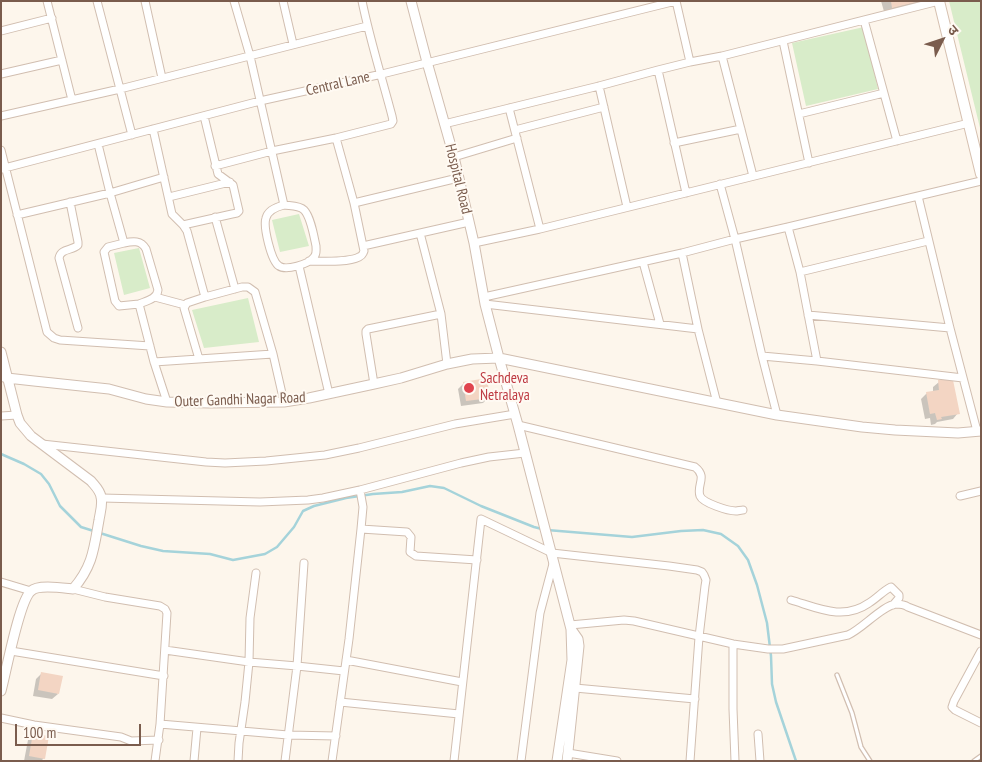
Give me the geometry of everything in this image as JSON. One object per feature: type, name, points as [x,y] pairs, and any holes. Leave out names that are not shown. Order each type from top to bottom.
[{"type":"main road","points":[[939,1],[981,174]]},
{"type":"street","points":[[47,1],[72,100]]},
{"type":"street","points":[[97,1],[132,135]]},
{"type":"street","points":[[145,1],[162,78]]},
{"type":"street","points":[[234,1],[250,56],[284,206]]},
{"type":"street","points":[[282,1],[293,44]]},
{"type":"street","points":[[216,166],[272,151],[391,124],[393,121],[392,116],[362,1]]},
{"type":"street","name":"Hospital Road","points":[[411,1],[426,62],[454,157],[499,358],[571,627]]},
{"type":"street","points":[[676,1],[690,62]]},
{"type":"street","name":"Central Lane","points":[[3,168],[260,101],[382,74],[676,1]]},
{"type":"street","points":[[444,124],[939,1]]},
{"type":"street","points":[[1,31],[52,18]]},
{"type":"street","points":[[864,20],[897,141]]},
{"type":"street","points":[[1,116],[120,89],[367,26]]},
{"type":"street","points":[[782,41],[810,163]]},
{"type":"street","points":[[722,56],[753,176]]},
{"type":"street","points":[[1,74],[62,60]]},
{"type":"street","points":[[658,70],[686,193]]},
{"type":"street","points":[[599,86],[627,207]]},
{"type":"street","points":[[799,114],[884,93]]},
{"type":"street","points":[[515,130],[604,107]]},
{"type":"street","points":[[509,108],[540,228]]},
{"type":"street","points":[[184,225],[239,211],[230,182],[218,174],[204,116]]},
{"type":"street","points":[[474,243],[969,124]]},
{"type":"street","points":[[152,129],[172,214],[184,225],[205,297]]},
{"type":"street","points":[[674,142],[741,129]]},
{"type":"street","points":[[309,261],[335,261],[357,258],[363,254],[354,203],[336,138]]},
{"type":"street","points":[[454,157],[517,138]]},
{"type":"street","points":[[98,144],[124,243]]},
{"type":"street","points":[[1,150],[3,168],[46,328],[50,335],[60,340],[150,346]]},
{"type":"street","points":[[17,216],[110,194],[164,178]]},
{"type":"street","points":[[354,203],[458,178]]},
{"type":"street","points":[[485,300],[981,181]]},
{"type":"street","points":[[169,197],[230,182]]},
{"type":"street","points":[[720,184],[777,415]]},
{"type":"street","points":[[918,196],[950,328],[979,431]]},
{"type":"street","points":[[70,202],[78,245],[73,249],[63,251],[59,258],[78,328]]},
{"type":"street","points":[[284,206],[298,207],[304,210],[308,217],[316,246],[316,256],[309,261],[299,266],[284,268],[278,266],[274,261],[265,224],[266,218],[272,210],[284,206]]},
{"type":"street","points":[[215,218],[235,289]]},
{"type":"street","points":[[363,246],[469,222]]},
{"type":"street","points":[[788,227],[800,272],[817,361]]},
{"type":"street","points":[[420,233],[441,314],[447,364]]},
{"type":"street","points":[[155,297],[158,290],[144,245],[136,241],[108,247],[104,252],[115,300],[119,306],[138,304],[155,297],[185,305],[192,301],[235,289],[248,287],[255,292],[273,354],[284,402]]},
{"type":"street","points":[[800,272],[928,241]]},
{"type":"street","points":[[682,253],[698,329],[717,403]]},
{"type":"street","points":[[643,262],[660,324]]},
{"type":"street","points":[[299,266],[329,394]]},
{"type":"street","points":[[485,300],[698,329]]},
{"type":"street","points":[[138,304],[167,402]]},
{"type":"street","points":[[185,305],[184,308],[199,359]]},
{"type":"street","points":[[374,384],[366,331],[368,329],[441,314]]},
{"type":"street","points":[[808,315],[950,328]]},
{"type":"street","points":[[1,352],[4,377],[20,423],[42,444],[91,481],[98,489],[102,498],[94,549],[88,568],[73,588]]},
{"type":"street","points":[[154,362],[273,354]]},
{"type":"street","points":[[762,356],[963,378]]},
{"type":"street","name":"Outer Gandhi Nagar Road","points":[[4,377],[93,386],[167,402],[284,402],[402,378],[447,364],[472,359],[499,358],[777,415],[895,430],[958,433],[979,431]]},
{"type":"street","points":[[42,444],[206,462],[266,461],[325,455],[454,424],[515,414]]},
{"type":"street","points":[[1,416],[17,415]]},
{"type":"street","points":[[518,425],[695,467],[702,476],[699,493],[704,501],[731,511],[743,510]]},
{"type":"street","points":[[102,498],[278,502],[323,498],[360,492],[461,463],[489,457],[525,453]]},
{"type":"street","points":[[960,496],[981,491]]},
{"type":"street","points":[[332,761],[361,530],[363,507],[360,492]]},
{"type":"street","points":[[454,761],[481,520],[552,553],[669,566],[702,572],[706,580],[699,637],[690,761]]},
{"type":"street","points":[[361,530],[407,532],[411,537],[410,552],[416,556],[477,560]]},
{"type":"street","points":[[521,761],[540,613],[552,553]]},
{"type":"street","points":[[285,761],[297,666],[304,563]]},
{"type":"street","points":[[238,761],[249,662],[250,618],[256,573]]},
{"type":"street","points":[[1,582],[31,591]]},
{"type":"street","points":[[1,691],[7,656],[24,600],[31,591],[38,587],[73,588],[105,597],[160,606],[165,609],[167,614],[159,740],[155,761]]},
{"type":"street","points":[[571,627],[624,620],[634,621],[733,644],[783,649],[854,633],[893,605],[899,598],[891,587],[863,607],[842,613],[792,600]]},
{"type":"street","points":[[893,605],[908,606],[981,635]]},
{"type":"street","points":[[571,627],[579,646],[568,757],[617,761]]},
{"type":"street","points":[[558,761],[572,660],[571,627]]},
{"type":"street","points":[[733,644],[732,709],[735,761]]},
{"type":"street","points":[[165,650],[249,662],[344,671]]},
{"type":"street","points":[[981,651],[952,707],[981,723]]},
{"type":"street","points":[[7,656],[164,676]]},
{"type":"street","points":[[346,660],[462,682]]},
{"type":"street","points":[[575,688],[695,699]]},
{"type":"street","points":[[340,702],[458,714]]},
{"type":"street","points":[[1,718],[121,737],[131,741],[159,740]]},
{"type":"street","points":[[160,724],[288,735],[336,736]]},
{"type":"street","points":[[194,761],[197,728]]},
{"type":"street","points":[[758,734],[760,761]]},
{"type":"lane","points":[[837,675],[852,713],[861,747],[870,761]]},
{"type":"green space","points":[[949,1],[981,1],[981,132]]},
{"type":"green space","points":[[864,27],[878,89],[806,106],[792,43]]},
{"type":"green space","points":[[299,214],[309,246],[280,252],[272,220]]},
{"type":"green space","points":[[139,248],[150,288],[124,295],[114,253]]},
{"type":"green space","points":[[248,298],[259,342],[204,348],[192,310]]},
{"type":"building","points":[[891,1],[916,1],[916,2],[892,8]]},
{"type":"building","points":[[487,378],[490,398],[466,401],[463,382]]},
{"type":"building","points":[[938,380],[953,380],[960,414],[941,417],[942,419],[937,420],[935,413],[930,414],[926,392],[939,390]]},
{"type":"building","points":[[41,672],[63,676],[59,694],[38,690]]},
{"type":"building","points":[[33,733],[49,736],[45,759],[29,756]]},
{"type":"waterway","points":[[1,454],[41,474],[49,484],[60,506],[81,527],[163,551],[210,554],[233,560],[265,554],[277,547],[294,527],[303,511],[314,506],[346,498],[402,492],[430,486],[444,488],[481,506],[542,529]]},
{"type":"waterway","points":[[547,530],[632,537],[703,530],[721,534],[738,546],[748,560],[757,585],[767,623],[772,684],[776,702],[796,761]]},
{"type":"place","name":"Sachdeva Netralaya","points":[[469,388]]}]
